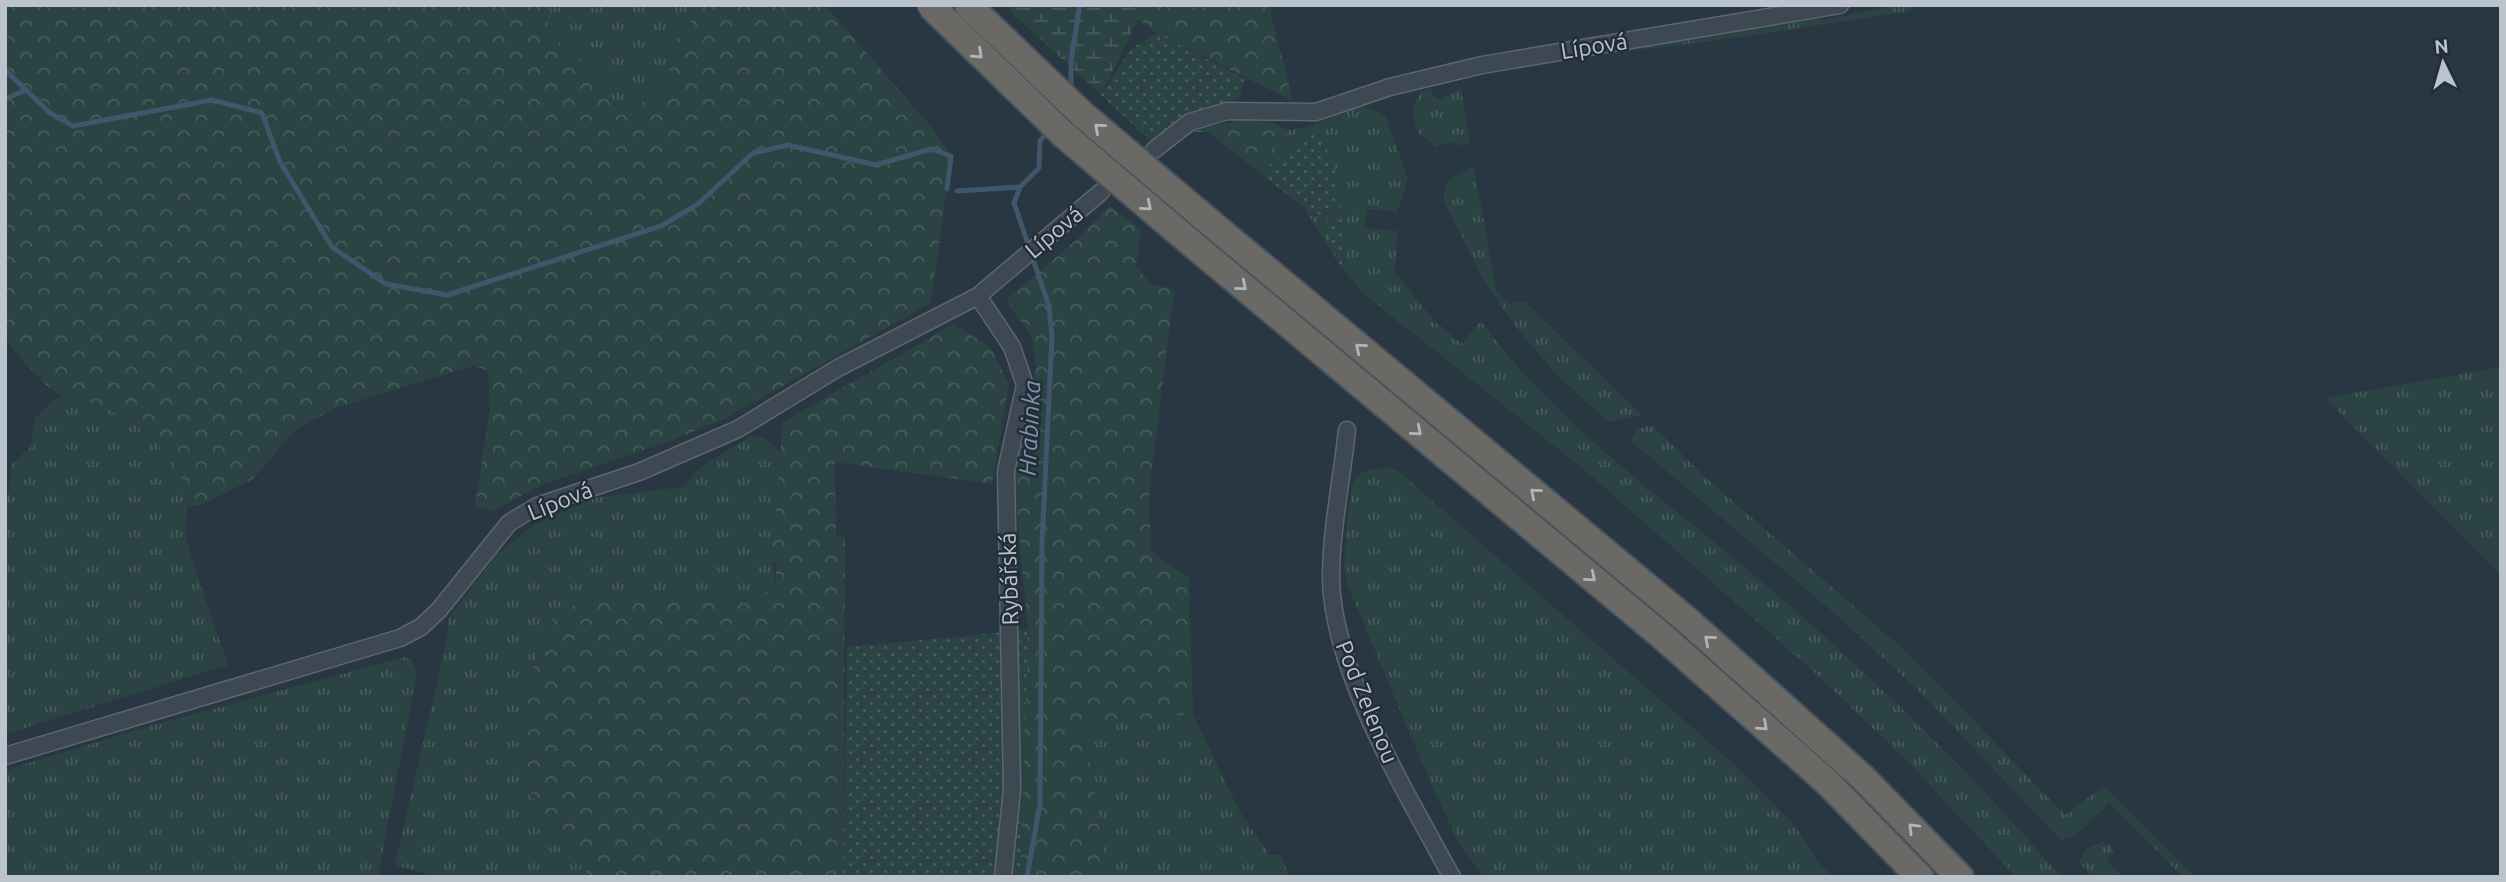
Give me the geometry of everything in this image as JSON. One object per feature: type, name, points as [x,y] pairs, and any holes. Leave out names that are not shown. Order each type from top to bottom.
[{"type":"highway","points":[[930,5],[1063,134],[1662,636],[1826,781],[1920,877]]},
{"type":"highway","points":[[968,5],[1083,115],[1688,621],[1862,777],[1960,877]]},
{"type":"street","name":"Lípová","points":[[1154,150],[1190,122],[1227,111],[1316,112],[1391,87],[1482,65],[1840,5]]},
{"type":"street","name":"Lípová","points":[[5,756],[400,638],[421,627],[439,610],[509,523],[537,506],[639,472],[738,429],[838,368],[978,296],[1101,192]]},
{"type":"street","name":"Rybářská","points":[[978,296],[1012,347],[1025,385],[1006,471],[1012,789],[1003,877]]},
{"type":"street","name":"Pod Zelenou","points":[[1347,430],[1331,578],[1335,620],[1347,663],[1392,767],[1452,877]]},
{"type":"green space","points":[[5,5],[540,5],[556,43],[601,76],[616,107],[646,100],[670,81],[673,46],[701,5],[825,5],[933,129],[951,156],[931,303],[722,420],[544,484],[492,511],[475,506],[490,408],[488,370],[473,366],[335,408],[295,430],[253,479],[201,505],[188,506],[185,488],[177,471],[150,437],[130,421],[107,409],[55,392],[31,370],[5,338]]},
{"type":"green space","points":[[540,5],[701,5],[677,39],[671,55],[670,81],[646,100],[616,107],[601,76],[556,43]]},
{"type":"green space","points":[[1011,5],[1145,5],[1101,95],[1010,11]]},
{"type":"green space","points":[[1145,5],[1272,5],[1271,14],[1293,101],[1156,33],[1137,18]]},
{"type":"green space","points":[[1896,5],[1913,5],[1911,11],[1720,40],[1593,55],[1593,52],[1817,18],[1821,21]]},
{"type":"green space","points":[[1156,33],[1245,79],[1239,98],[1196,112],[1153,143],[1101,95],[1131,49]]},
{"type":"green space","points":[[1430,88],[1435,98],[1440,99],[1461,88],[1470,143],[1460,146],[1458,142],[1435,146],[1419,134],[1413,114],[1415,102]]},
{"type":"green space","points":[[1361,105],[1385,115],[1408,179],[1397,212],[1368,209],[1364,228],[1397,231],[1395,272],[1436,323],[1462,344],[1481,321],[1544,395],[1580,429],[1616,462],[1768,587],[1883,690],[1992,800],[2061,877],[2016,877],[1905,759],[1812,670],[1589,474],[1364,294],[1339,264],[1346,264],[1342,218],[1330,235],[1331,251],[1309,216],[1341,213],[1268,167],[1265,177],[1255,169],[1288,130],[1316,124]]},
{"type":"green space","points":[[1245,120],[1274,123],[1288,130],[1255,169],[1208,132],[1194,132],[1201,127]]},
{"type":"green space","points":[[1312,128],[1334,161],[1341,212],[1309,216],[1304,208],[1265,177],[1268,167]]},
{"type":"green space","points":[[1474,166],[1496,291],[1509,304],[1524,301],[1642,415],[1608,422],[1555,373],[1516,327],[1482,277],[1444,201],[1446,187],[1452,178]]},
{"type":"green space","points":[[1109,206],[1141,229],[1136,267],[1152,284],[1174,290],[1149,493],[1151,551],[1189,578],[1193,714],[1087,725],[1084,740],[1092,770],[1105,877],[1020,877],[1028,630],[1014,482],[1036,369],[1032,337],[1006,300],[1081,236]]},
{"type":"green space","points":[[1342,218],[1346,264],[1339,264],[1331,251],[1327,220]]},
{"type":"green space","points":[[954,324],[991,348],[1009,384],[992,484],[835,462],[836,536],[845,537],[843,877],[591,877],[574,857],[558,821],[541,817],[525,777],[527,691],[544,630],[555,616],[577,604],[604,598],[669,593],[681,598],[749,601],[776,586],[776,565],[772,553],[783,422]]},
{"type":"green space","points":[[2501,367],[2501,575],[2325,398]]},
{"type":"green space","points":[[62,396],[101,406],[139,427],[169,458],[180,475],[188,498],[186,536],[228,665],[5,734],[5,511],[12,464],[31,446],[35,419],[52,401]]},
{"type":"green space","points":[[1652,425],[1705,477],[1912,657],[2065,815],[2104,786],[2195,877],[2183,877],[2109,803],[2075,836],[2061,840],[1922,694],[1833,612],[1631,441],[1636,430]]},
{"type":"green space","points":[[751,436],[764,437],[783,455],[772,553],[776,586],[750,601],[681,598],[668,593],[604,598],[577,604],[555,616],[525,777],[541,817],[558,821],[574,857],[591,877],[439,877],[395,865],[447,639],[448,619],[497,554],[534,525],[593,498],[683,487],[701,467]]},
{"type":"green space","points":[[1389,468],[1398,471],[1734,764],[1796,827],[1816,860],[1834,877],[1484,877],[1459,843],[1432,786],[1347,584],[1344,569],[1352,485],[1363,472]]},
{"type":"green space","points":[[1028,630],[1020,877],[843,877],[847,647]]},
{"type":"green space","points":[[405,657],[412,660],[417,672],[378,877],[5,877],[5,770],[150,726]]},
{"type":"green space","points":[[1193,714],[1240,812],[1270,855],[1280,855],[1290,877],[1105,877],[1092,770],[1084,740],[1087,725]]},
{"type":"green space","points":[[2102,842],[2111,846],[2113,852],[2106,860],[2123,877],[2092,877],[2079,862],[2086,849]]},
{"type":"waterway","name":"Hrabinka","points":[[1071,92],[1071,60],[1080,5]]},
{"type":"waterway","points":[[5,70],[50,113],[73,126],[212,100],[262,113],[280,162],[332,247],[386,284],[447,295],[661,226],[698,204],[753,153],[788,145],[876,165],[931,149],[951,156],[947,189]]},
{"type":"waterway","points":[[5,99],[26,90]]},
{"type":"waterway","name":"Hrabinka","points":[[1027,877],[1040,804],[1042,542],[1052,337],[1049,306],[1014,203],[1020,187],[1039,168],[1040,141],[1049,129]]},
{"type":"waterway","points":[[957,191],[1020,187]]}]
